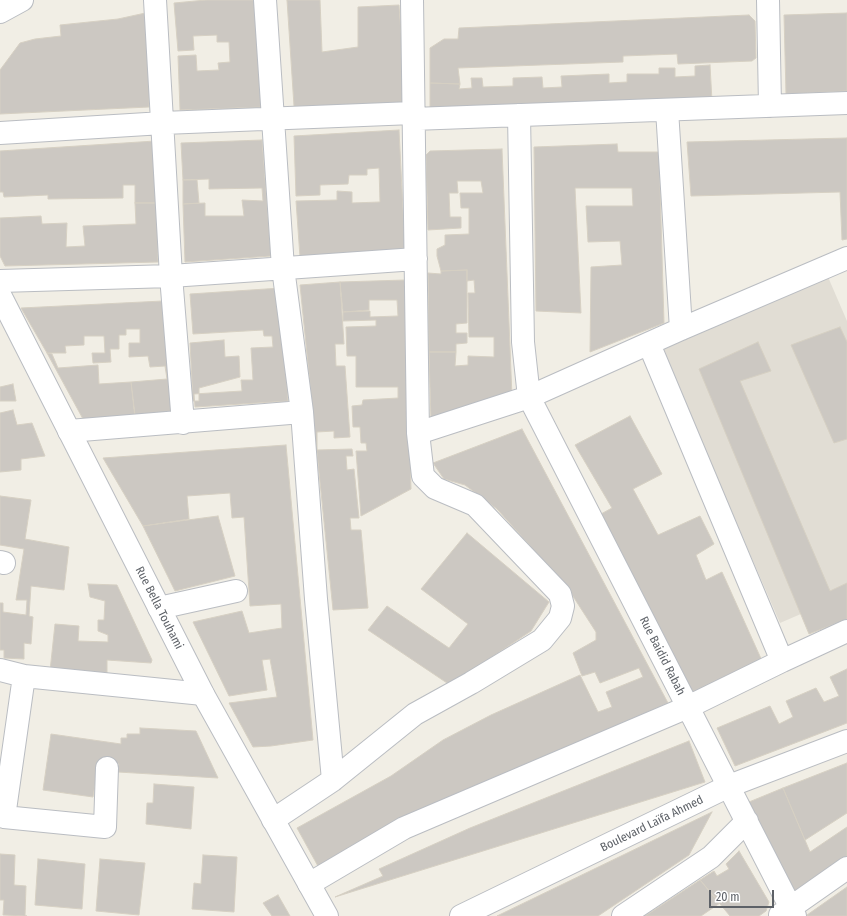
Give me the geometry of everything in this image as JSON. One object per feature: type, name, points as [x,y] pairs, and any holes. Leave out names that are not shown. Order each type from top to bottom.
[{"type":"street","points":[[0,12],[22,0]]},
{"type":"street","points":[[155,0],[171,276],[182,423]]},
{"type":"street","points":[[265,0],[283,268],[302,412],[316,599],[333,780]]},
{"type":"street","points":[[273,820],[333,780],[415,714],[542,640],[560,618],[564,606],[560,594],[475,505],[435,488],[423,476],[418,433],[412,0]]},
{"type":"street","points":[[768,0],[770,106]]},
{"type":"street","points":[[0,133],[273,118],[520,115],[847,103]]},
{"type":"street","points":[[667,110],[681,329]]},
{"type":"street","points":[[520,115],[524,342],[528,397]]},
{"type":"street","points":[[418,433],[528,397],[681,329],[847,258]]},
{"type":"street","points":[[0,281],[171,276],[416,259]]},
{"type":"street","name":"Rue Bella Touhami","points":[[0,295],[203,694],[327,916]]},
{"type":"street","points":[[649,344],[782,661]]},
{"type":"street","name":"Rue Baidid Rabah","points":[[528,397],[747,821],[788,913]]},
{"type":"street","points":[[69,431],[182,423],[302,412]]},
{"type":"street","points":[[159,608],[236,591]]},
{"type":"street","points":[[309,884],[404,828],[688,707],[847,631]]},
{"type":"street","points":[[0,670],[24,676],[203,694]]},
{"type":"street","points":[[24,676],[2,816],[105,827],[107,768]]},
{"type":"street","name":"Boulevard Laïfa Ahmed","points":[[461,916],[729,786],[847,741]]},
{"type":"street","points":[[623,916],[711,857],[747,821]]},
{"type":"street","points":[[788,913],[847,868]]},
{"type":"shaded area","points":[[828,277],[847,321],[847,594],[780,623],[661,349]]},
{"type":"building","points":[[206,0],[256,0],[262,107],[180,110],[178,56],[196,55],[197,71],[219,70],[218,63],[230,62],[229,42],[217,42],[217,35],[193,36],[194,50],[178,51],[174,3]]},
{"type":"building","points":[[287,0],[320,0],[322,52],[358,47],[358,7],[399,5],[406,107],[294,106]]},
{"type":"building","points":[[150,12],[149,107],[0,114],[0,70],[20,43],[35,39],[61,36],[60,25],[118,19]]},
{"type":"building","points":[[847,13],[847,91],[786,94],[784,15]]},
{"type":"building","points":[[749,15],[755,21],[756,58],[752,61],[678,64],[677,54],[623,56],[623,62],[458,68],[460,84],[430,83],[430,48],[444,39],[458,39],[459,28]]},
{"type":"building","points":[[710,65],[712,101],[430,112],[430,83],[460,84],[459,89],[472,88],[471,78],[482,78],[483,87],[513,86],[513,78],[542,77],[543,88],[562,87],[561,76],[609,74],[609,83],[627,82],[627,74],[659,74],[659,68],[675,68],[675,77],[695,76],[695,66]]},
{"type":"building","points":[[399,130],[405,250],[300,257],[296,201],[337,200],[337,191],[352,192],[352,203],[380,202],[379,168],[367,169],[367,175],[349,175],[348,184],[320,185],[320,195],[296,196],[294,136]]},
{"type":"building","points":[[847,138],[847,239],[842,240],[840,192],[691,196],[687,142]]},
{"type":"building","points":[[262,140],[271,256],[185,262],[183,204],[205,203],[205,216],[244,216],[242,200],[263,201],[262,188],[209,189],[209,179],[183,180],[181,143]]},
{"type":"building","points":[[155,141],[157,203],[135,203],[135,185],[123,185],[123,198],[48,199],[48,195],[4,197],[3,192],[0,192],[0,151]]},
{"type":"building","points":[[617,144],[618,152],[659,152],[664,323],[590,352],[591,267],[622,265],[620,241],[588,242],[586,206],[633,206],[632,188],[575,188],[581,313],[536,311],[534,147]]},
{"type":"building","points":[[502,149],[512,397],[431,421],[429,352],[456,352],[455,366],[468,365],[468,356],[494,357],[494,337],[469,337],[468,293],[475,293],[474,280],[467,281],[467,270],[441,271],[437,256],[437,249],[445,245],[445,235],[469,234],[469,208],[461,208],[460,193],[483,193],[481,181],[457,181],[458,193],[449,193],[450,217],[461,217],[461,228],[428,230],[426,155],[430,151]]},
{"type":"building","points":[[183,180],[197,180],[199,203],[183,204]]},
{"type":"building","points":[[135,203],[157,203],[158,262],[5,266],[0,256],[0,218],[41,216],[42,224],[67,223],[66,247],[85,246],[83,226],[136,224]]},
{"type":"building","points":[[467,270],[467,323],[456,324],[456,333],[467,333],[467,343],[456,344],[456,352],[429,352],[428,273],[441,274],[441,271]]},
{"type":"building","points":[[405,280],[411,489],[361,516],[356,451],[367,451],[366,443],[361,443],[360,427],[353,427],[352,406],[362,405],[363,400],[398,398],[398,387],[356,387],[356,356],[347,356],[346,327],[376,326],[376,320],[343,321],[340,282]],"holes":[[[369,300],[397,300],[398,316],[370,317],[370,311],[343,312],[369,310]]]},
{"type":"building","points":[[340,282],[344,344],[335,344],[336,366],[345,366],[350,437],[334,438],[334,431],[317,432],[317,450],[352,449],[353,456],[346,456],[347,470],[354,469],[359,518],[350,518],[351,530],[361,530],[368,608],[333,610],[300,285]]},
{"type":"building","points":[[281,288],[288,401],[195,407],[194,394],[242,391],[241,380],[253,380],[251,348],[273,347],[272,336],[264,336],[263,330],[193,334],[190,294]]},
{"type":"building","points":[[163,301],[173,416],[135,418],[131,382],[167,379],[165,366],[150,367],[148,356],[129,357],[129,343],[140,343],[140,329],[126,329],[126,335],[119,335],[119,349],[110,349],[111,362],[93,363],[92,353],[105,353],[104,336],[84,336],[84,345],[65,346],[66,353],[47,353],[21,308]]},
{"type":"building","points":[[840,327],[847,342],[847,439],[834,443],[791,345]]},
{"type":"building","points":[[224,340],[225,357],[239,356],[240,377],[199,388],[199,401],[193,401],[190,343]]},
{"type":"building","points":[[758,342],[771,371],[740,381],[830,591],[847,583],[847,619],[809,634],[699,369]]},
{"type":"building","points":[[47,353],[52,354],[58,368],[98,365],[99,384],[131,382],[135,415],[83,419]]},
{"type":"building","points":[[13,384],[16,401],[0,401],[0,387]]},
{"type":"building","points":[[13,410],[17,425],[32,423],[45,456],[21,459],[21,470],[0,472],[0,413]]},
{"type":"building","points":[[630,416],[662,474],[633,489],[658,535],[700,516],[714,544],[696,555],[706,580],[722,572],[763,663],[689,694],[601,514],[612,508],[575,445]]},
{"type":"building","points":[[522,429],[668,703],[403,821],[319,868],[297,828],[391,776],[443,740],[491,715],[580,675],[598,712],[612,707],[606,692],[643,677],[639,668],[600,683],[595,672],[582,676],[573,653],[596,640],[596,632],[567,587],[497,509],[465,485],[444,479],[433,463]]},
{"type":"building","points":[[286,445],[313,740],[253,747],[229,703],[277,697],[270,659],[262,660],[267,690],[229,696],[193,622],[242,611],[249,633],[282,628],[281,604],[250,606],[244,517],[232,518],[230,493],[187,496],[189,519],[143,526],[103,458]]},
{"type":"building","points":[[0,496],[31,500],[25,539],[69,547],[64,590],[31,586],[29,616],[33,617],[31,644],[24,643],[24,659],[4,658],[4,650],[0,650],[0,603],[3,603],[3,612],[26,615],[27,600],[16,600],[24,549],[0,545]]},
{"type":"building","points":[[218,516],[235,576],[175,591],[143,526]]},
{"type":"building","points":[[467,533],[549,602],[531,631],[450,685],[368,630],[387,606],[449,648],[468,624],[421,589]]},
{"type":"building","points":[[88,584],[117,585],[152,660],[151,663],[107,660],[107,678],[50,671],[55,624],[79,626],[78,641],[108,642],[108,635],[98,631],[98,620],[104,620],[105,601],[90,597]]},
{"type":"building","points":[[847,669],[847,723],[735,766],[717,728],[770,706],[779,724],[793,717],[786,701],[816,688],[824,702],[839,696],[830,677]]},
{"type":"building","points":[[140,728],[196,731],[218,778],[118,772],[119,764],[99,761],[93,797],[43,790],[51,734],[121,744],[121,738],[127,738],[127,734],[140,734]]},
{"type":"building","points":[[689,741],[705,782],[335,897],[383,876],[379,869],[470,828]]},
{"type":"building","points":[[847,763],[847,813],[805,840],[783,788]]},
{"type":"building","points":[[154,784],[194,787],[191,829],[146,824],[147,803],[153,803]]},
{"type":"building","points":[[783,788],[810,852],[847,827],[847,856],[794,894],[749,802]]},
{"type":"building","points":[[712,812],[689,855],[598,916],[497,916]]},
{"type":"building","points":[[739,851],[769,902],[766,911],[759,916],[730,916],[700,880],[714,871],[717,876],[729,869],[726,864]]},
{"type":"building","points":[[0,854],[15,855],[14,885],[26,886],[25,916],[3,915],[4,900],[0,900]]},
{"type":"building","points":[[203,855],[237,857],[234,912],[192,909],[194,883],[201,884]]},
{"type":"building","points":[[38,859],[85,864],[82,909],[35,905]]},
{"type":"building","points":[[100,859],[145,863],[139,915],[96,911]]},
{"type":"building","points":[[700,880],[720,903],[701,916],[645,916]]},
{"type":"building","points":[[847,887],[847,916],[807,915]]},
{"type":"building","points":[[278,895],[290,916],[272,916],[263,903]]}]
